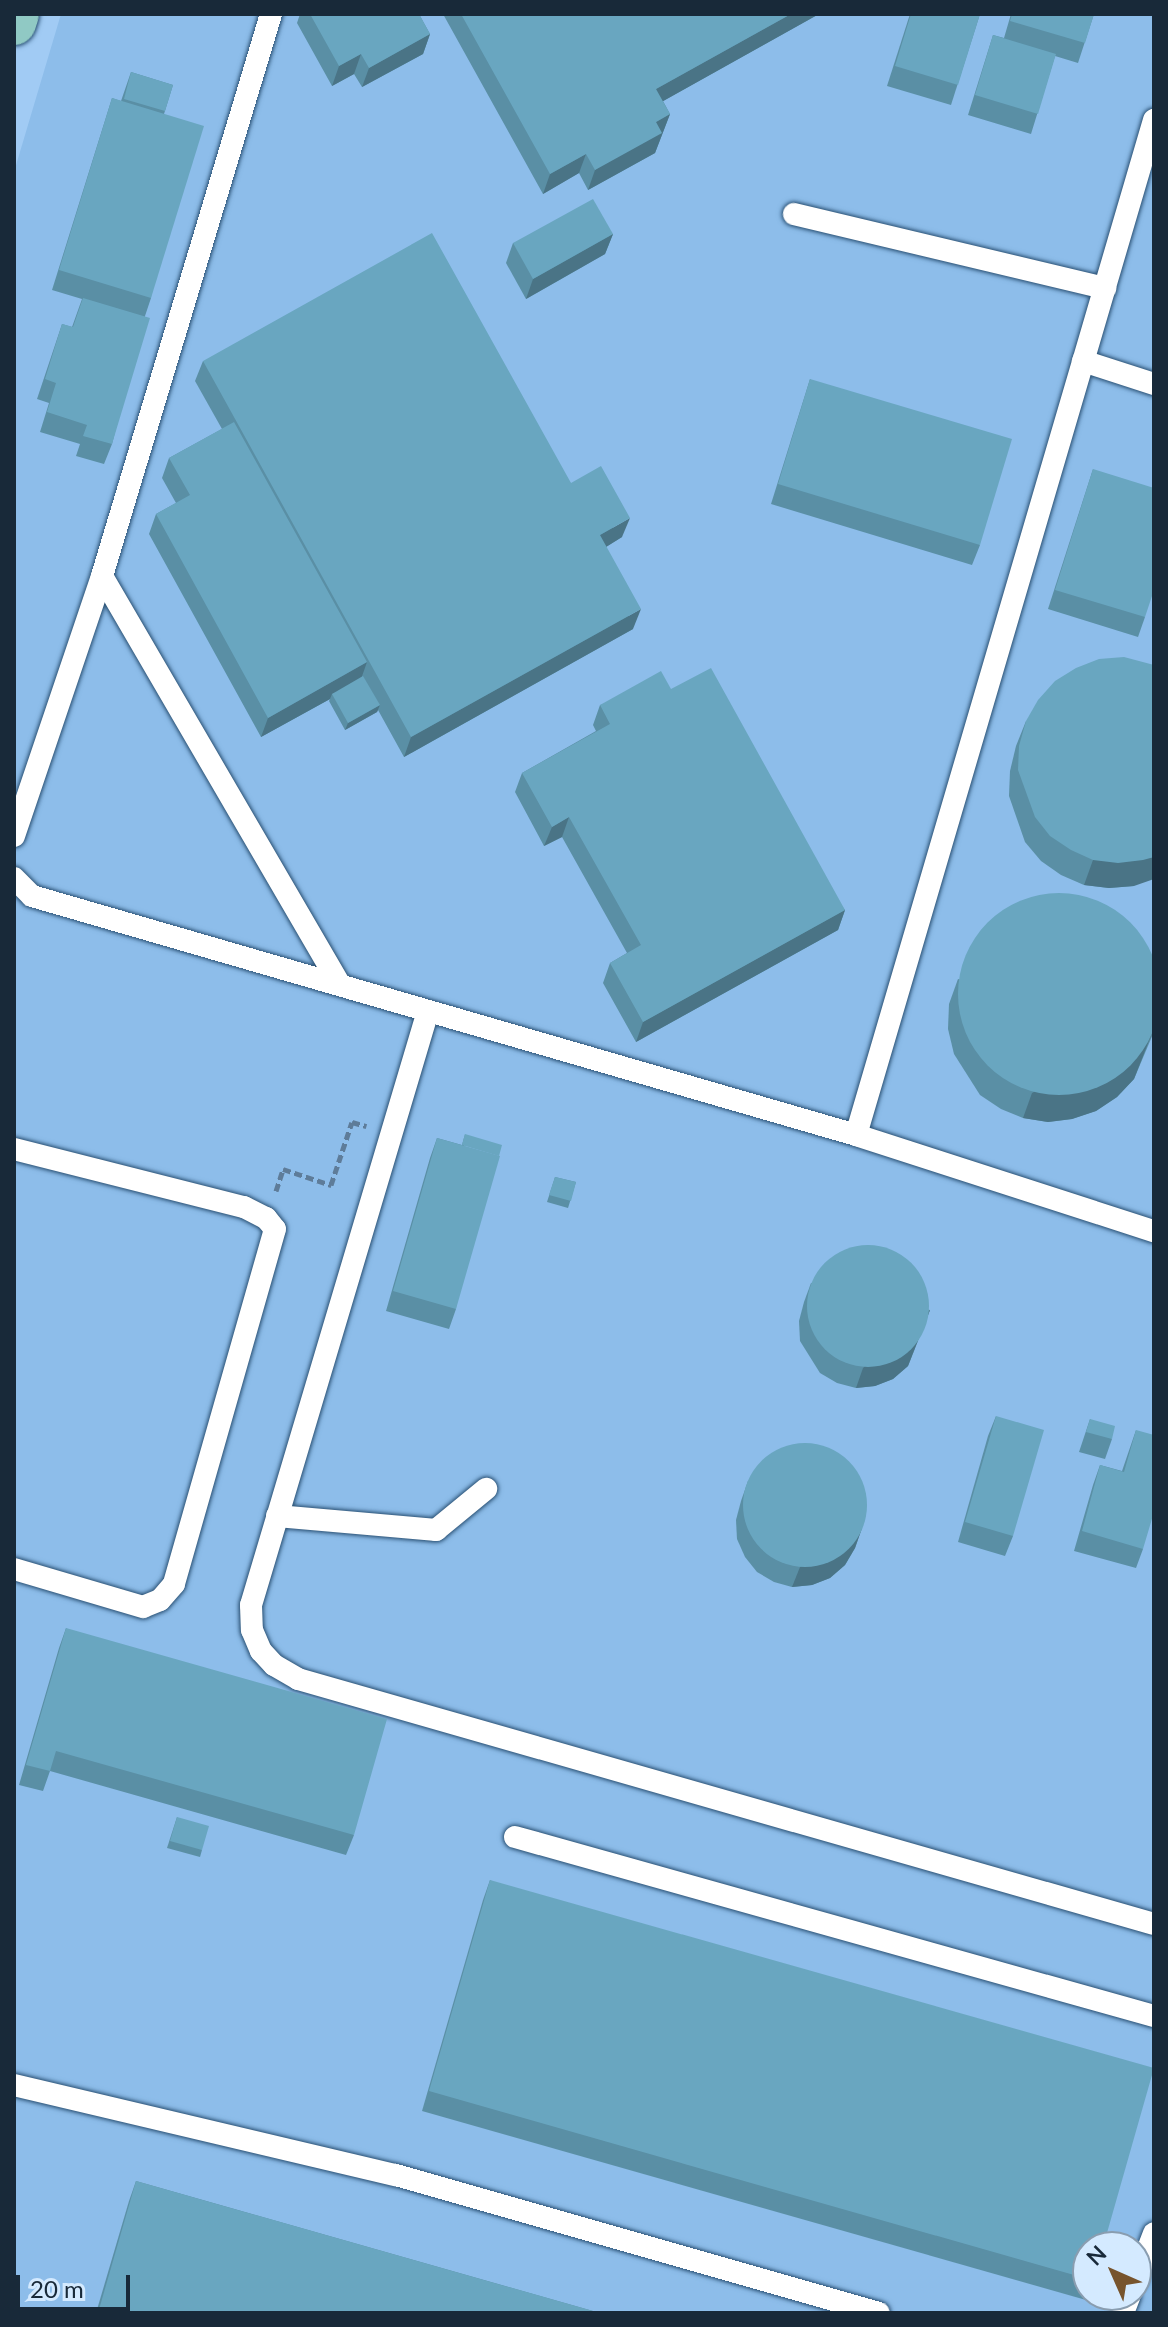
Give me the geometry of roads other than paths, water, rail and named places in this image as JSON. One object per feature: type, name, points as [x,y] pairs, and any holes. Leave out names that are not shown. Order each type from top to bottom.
[{"type":"main road","points":[[14,23],[17,14]]},
{"type":"lane","points":[[14,836],[102,576],[271,14]]},
{"type":"lane","points":[[856,1135],[1154,120]]},
{"type":"lane","points":[[794,214],[1105,288]]},
{"type":"lane","points":[[1083,361],[1154,384]]},
{"type":"lane","points":[[102,576],[340,985]]},
{"type":"lane","points":[[14,878],[32,896],[856,1135],[1154,1231]]},
{"type":"lane","points":[[428,1011],[251,1605],[252,1630],[261,1651],[274,1665],[298,1679],[1154,1924]]},
{"type":"lane","points":[[14,1149],[244,1207],[266,1218],[275,1229],[174,1584],[160,1600],[143,1607],[14,1569]]},
{"type":"lane","points":[[277,1516],[436,1530],[486,1489]]},
{"type":"lane","points":[[515,1837],[1154,2016]]},
{"type":"lane","points":[[14,2085],[396,2175],[879,2313]]}]
